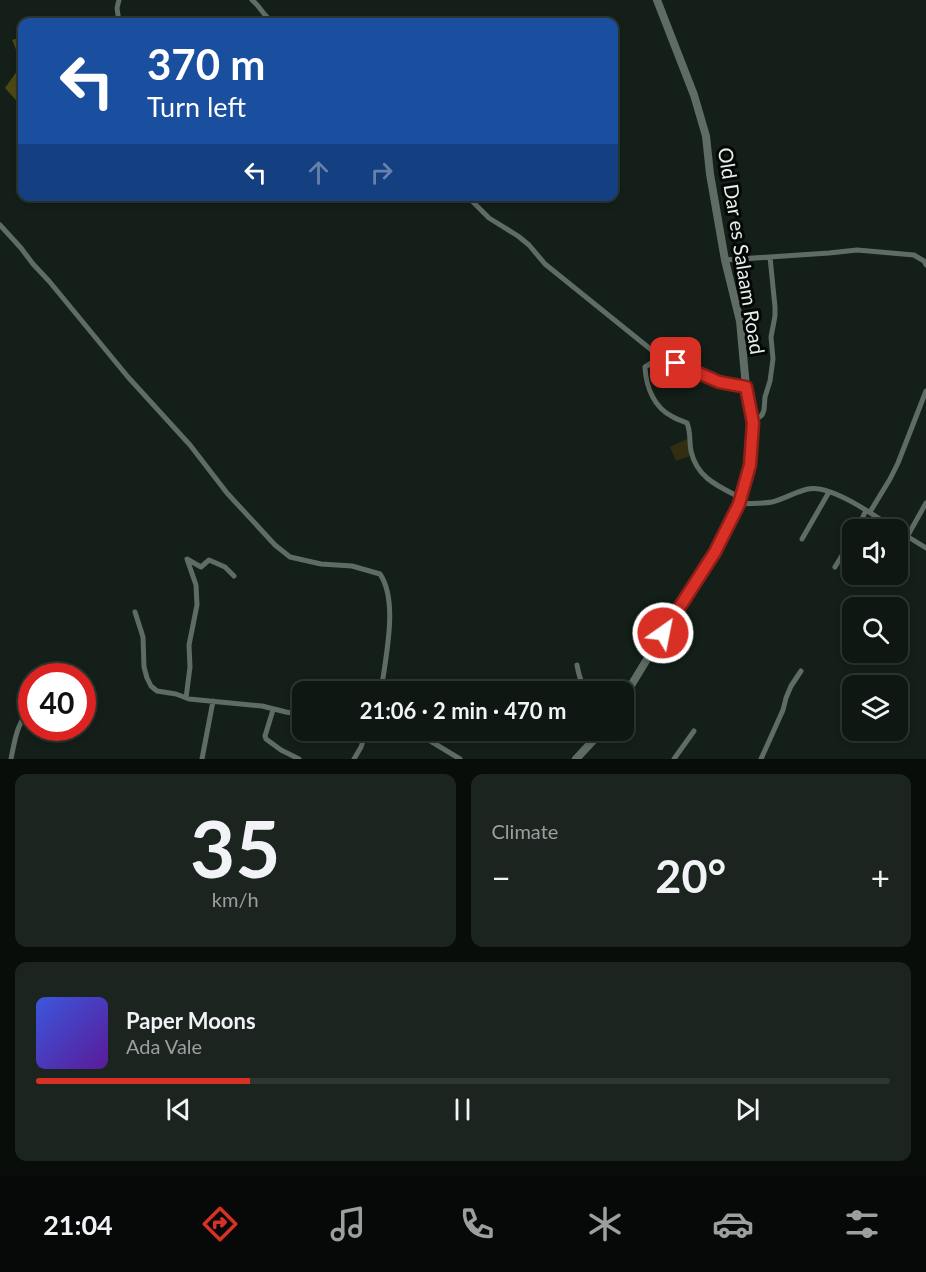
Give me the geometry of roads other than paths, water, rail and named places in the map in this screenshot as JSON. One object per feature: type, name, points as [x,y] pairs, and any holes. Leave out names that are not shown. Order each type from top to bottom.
[{"type":"street","points":[[118,18],[119,0]]},
{"type":"street","points":[[252,0],[268,18]]},
{"type":"street","name":"Old Dar es Salaam Road","points":[[634,681],[715,552],[740,501],[750,465],[753,423],[746,387],[740,321],[725,260],[710,174],[706,136],[694,95],[657,0]]},
{"type":"street","points":[[472,201],[489,218],[529,245],[545,264],[659,356],[719,382],[746,387]]},
{"type":"street","points":[[0,225],[128,377],[190,445],[227,493],[275,545],[290,557],[321,564],[352,566],[380,574],[385,581],[390,621],[382,681]]},
{"type":"street","points":[[725,260],[857,250],[914,255],[926,265]]},
{"type":"street","points":[[753,423],[764,410],[773,359],[771,337],[776,307],[770,257]]},
{"type":"street","points":[[659,356],[645,367],[647,384],[661,408],[669,415],[687,423],[690,429],[691,450],[702,475],[709,481],[740,501],[771,502],[809,489],[829,492],[839,495],[880,519]]},
{"type":"street","points":[[863,519],[898,463],[926,391]]},
{"type":"street","points":[[802,539],[829,492]]},
{"type":"street","points":[[908,535],[926,503]]},
{"type":"street","points":[[908,538],[926,548]]},
{"type":"street","points":[[835,567],[842,555]]},
{"type":"street","points":[[186,698],[190,667],[189,645],[197,605],[196,585],[187,559],[201,567],[209,560],[225,567],[234,576]]},
{"type":"street","points":[[135,612],[143,637],[144,668],[151,686],[157,690],[186,698],[262,706],[292,713]]},
{"type":"street","points":[[577,665],[582,681]]},
{"type":"street","points":[[761,759],[791,686],[801,671]]},
{"type":"street","points":[[202,759],[213,701]]},
{"type":"street","points":[[273,710],[266,739],[299,759]]},
{"type":"street","points":[[11,759],[18,725]]},
{"type":"street","points":[[674,759],[694,731]]},
{"type":"street","points":[[354,759],[363,741]]},
{"type":"street","points":[[430,741],[460,759]]},
{"type":"street","points":[[576,759],[593,741]]}]
